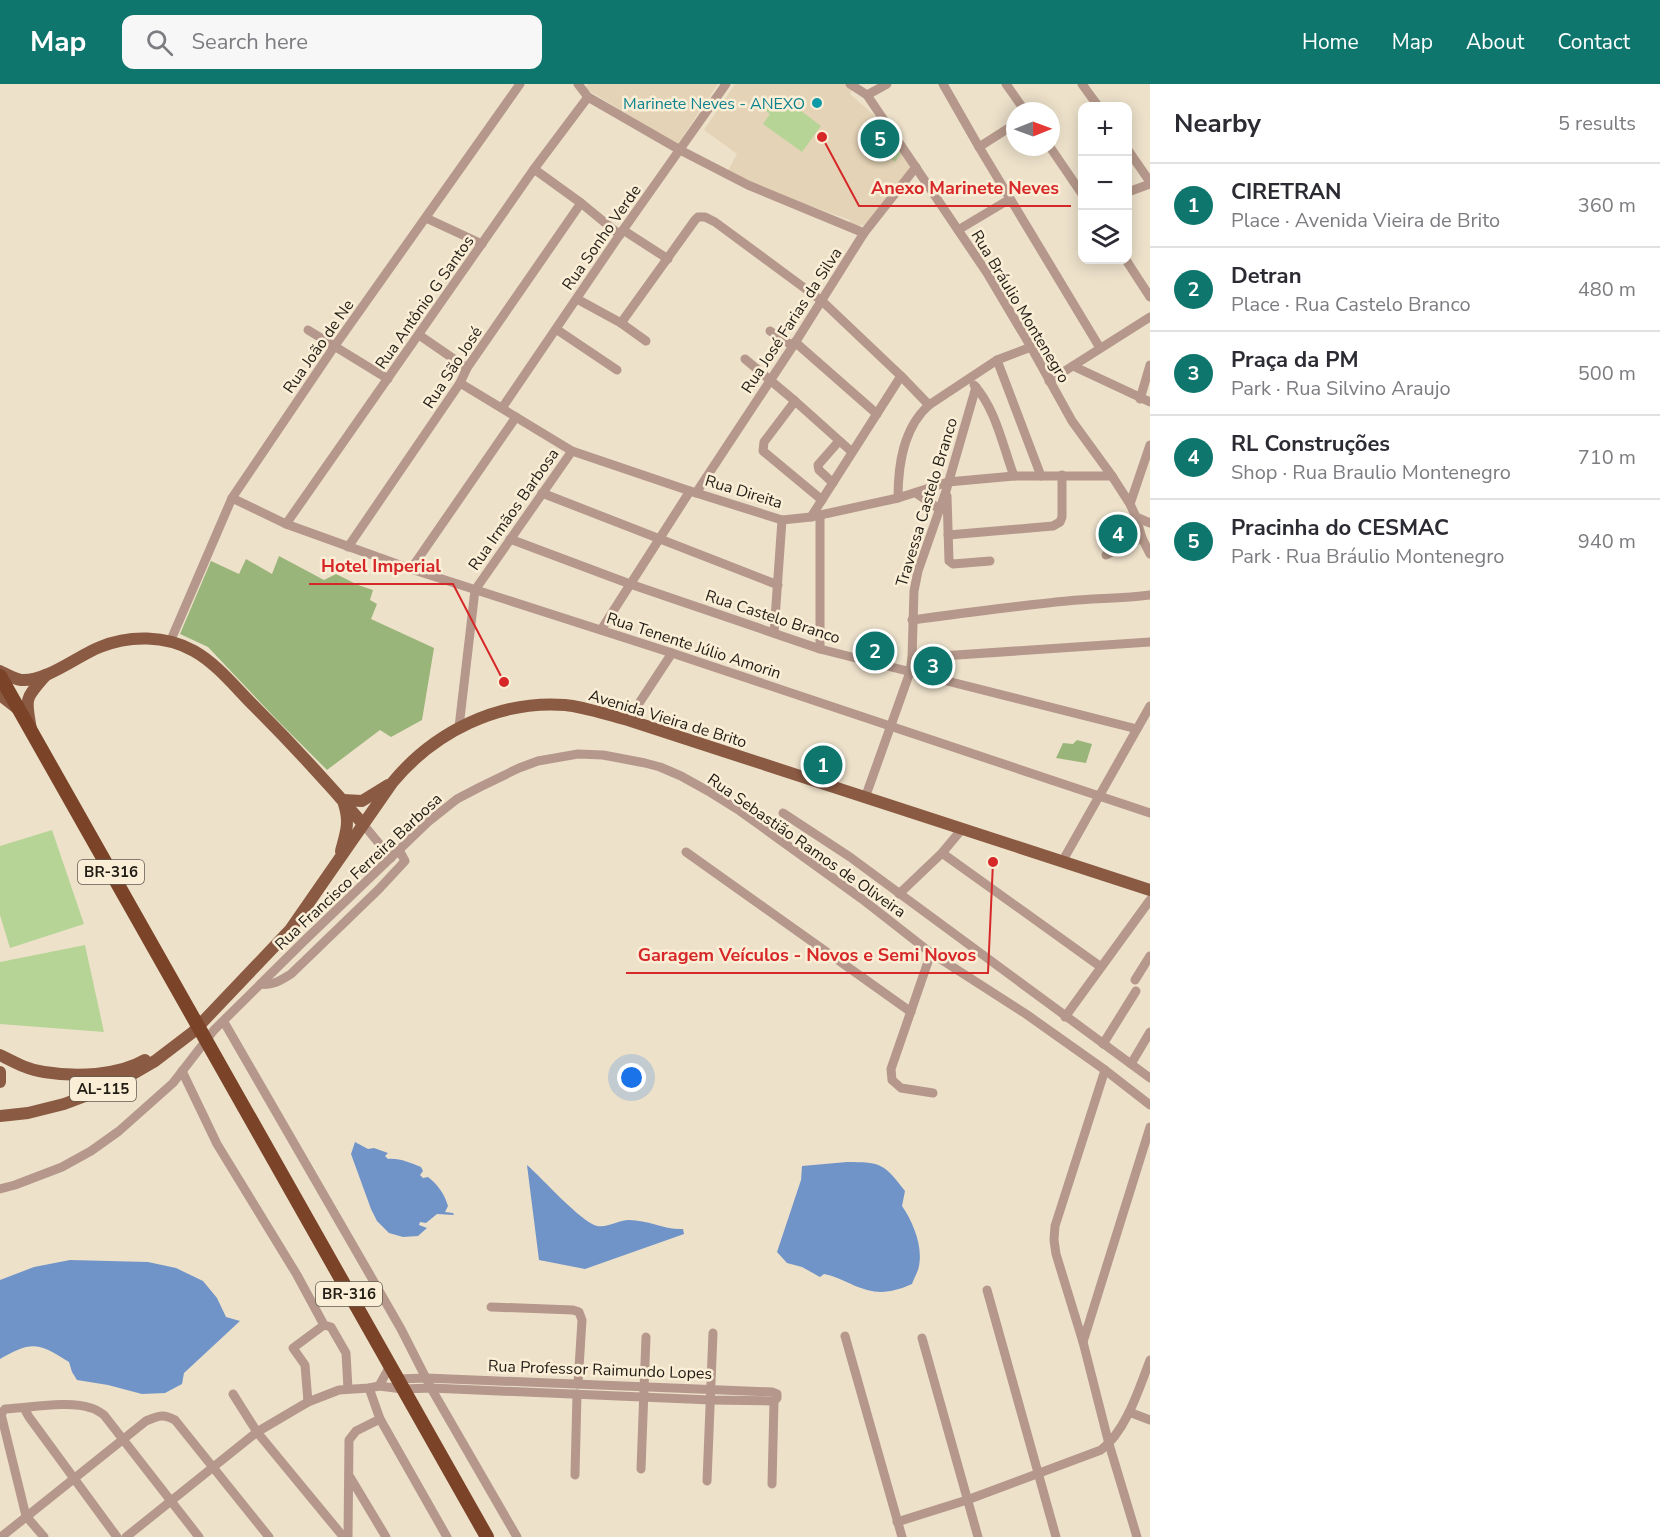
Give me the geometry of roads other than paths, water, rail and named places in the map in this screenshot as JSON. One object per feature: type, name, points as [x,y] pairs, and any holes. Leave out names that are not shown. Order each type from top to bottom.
[{"type":"highway","name":"BR-316","points":[[0,676],[487,1537]]},
{"type":"main road","points":[[0,671],[19,680],[32,680],[47,675],[101,646],[126,639],[170,642],[192,650],[218,669],[288,740],[363,824]]},
{"type":"main road","points":[[32,734],[27,701],[30,694],[47,675]]},
{"type":"main road","points":[[0,695],[19,710]]},
{"type":"main road","name":"Avenida Vieira de Brito","points":[[193,1032],[290,930],[392,783],[411,761],[459,727],[496,712],[518,707],[540,705],[579,707],[628,720],[1150,890]]},
{"type":"main road","points":[[342,800],[362,801],[392,783]]},
{"type":"main road","points":[[337,864],[348,828],[348,819],[342,800]]},
{"type":"main road","points":[[0,1055],[43,1072],[104,1073],[140,1063],[193,1032]]},
{"type":"main road","name":"AL-115","points":[[0,1116],[28,1113],[64,1104],[125,1080],[193,1032]]},
{"type":"main road","points":[[0,1072],[0,1082]]},
{"type":"street","name":"Rua João de Ne","points":[[170,642],[232,498],[334,347],[520,84]]},
{"type":"street","points":[[578,84],[588,97],[680,150],[748,184],[864,233]]},
{"type":"street","name":"Rua Sonho Verde","points":[[502,408],[726,84]]},
{"type":"street","name":"Rua Bráulio Montenegro","points":[[850,84],[867,95],[987,273],[1072,421],[1130,504],[1150,554]]},
{"type":"street","points":[[867,95],[887,84]]},
{"type":"street","points":[[943,84],[1100,348]]},
{"type":"street","points":[[1006,84],[1019,102]]},
{"type":"street","points":[[1082,84],[1095,102]]},
{"type":"street","name":"Rua Antônio G Santos","points":[[286,525],[534,169],[588,97]]},
{"type":"street","points":[[979,147],[1006,130]]},
{"type":"street","points":[[1056,156],[1078,187]]},
{"type":"street","points":[[1132,156],[1150,183],[1132,190]]},
{"type":"street","name":"Rua José Farias da Silva","points":[[601,630],[660,538],[794,344],[864,233],[916,167]]},
{"type":"street","points":[[534,169],[622,232],[668,259]]},
{"type":"street","points":[[958,230],[1010,199]]},
{"type":"street","name":"Rua São José","points":[[348,548],[460,383],[467,368],[581,203]]},
{"type":"street","points":[[621,323],[698,217],[705,217],[822,300],[929,405]]},
{"type":"street","points":[[426,218],[482,244]]},
{"type":"street","points":[[1129,264],[1150,297]]},
{"type":"street","points":[[576,299],[621,323],[646,341]]},
{"type":"street","points":[[1050,381],[1150,318]]},
{"type":"street","points":[[556,329],[617,370]]},
{"type":"street","points":[[308,330],[388,379]]},
{"type":"street","points":[[770,332],[794,344],[877,414]]},
{"type":"street","points":[[419,335],[467,368]]},
{"type":"street","points":[[898,498],[899,465],[910,430],[919,414],[996,360],[1031,347]]},
{"type":"street","points":[[745,359],[852,452]]},
{"type":"street","points":[[996,360],[1041,476]]},
{"type":"street","points":[[1140,399],[1150,365]]},
{"type":"street","points":[[1073,366],[1150,402]]},
{"type":"street","points":[[820,649],[816,516],[822,500],[901,376]]},
{"type":"street","points":[[968,380],[982,395],[994,420],[1014,476]]},
{"type":"street","name":"Rua Direita","points":[[460,383],[572,451],[782,520],[816,516],[916,493],[1014,476],[1112,476]]},
{"type":"street","name":"Travessa Castelo Branco","points":[[865,798],[910,672],[914,591],[918,571],[947,487],[976,387]]},
{"type":"street","points":[[795,401],[764,442],[763,451],[822,500]]},
{"type":"street","points":[[411,569],[516,417]]},
{"type":"street","points":[[833,483],[819,470],[818,465],[839,441]]},
{"type":"street","points":[[1130,504],[1150,445]]},
{"type":"street","name":"Rua Irmãos Barbosa","points":[[459,727],[475,590],[572,451]]},
{"type":"street","points":[[948,535],[1053,526],[1060,522],[1062,517],[1062,475]]},
{"type":"street","points":[[947,487],[949,561],[951,564],[990,561]]},
{"type":"street","points":[[542,493],[778,585]]},
{"type":"street","points":[[916,493],[939,509]]},
{"type":"street","name":"Rua Tenente Júlio Amorin","points":[[232,498],[286,525],[348,548],[672,653],[1150,813]]},
{"type":"street","points":[[1136,517],[1150,523]]},
{"type":"street","points":[[774,633],[782,520]]},
{"type":"street","points":[[1106,555],[1142,538]]},
{"type":"street","name":"Rua Castelo Branco","points":[[510,539],[630,584],[820,649],[1137,729]]},
{"type":"street","points":[[912,620],[1038,603],[1150,595]]},
{"type":"street","points":[[912,658],[1150,642]]},
{"type":"street","points":[[628,720],[672,653]]},
{"type":"street","points":[[1062,862],[1150,706]]},
{"type":"street","name":"Rua Francisco Ferreira Barbosa","points":[[0,1189],[62,1167],[91,1151],[119,1131],[173,1083],[214,1030],[304,941],[428,822],[457,799],[519,768],[538,761],[578,754],[603,755],[645,763],[681,776]]},
{"type":"street","name":"Rua Sebastião Ramos de Oliveira","points":[[681,776],[749,818],[862,899],[931,953],[1026,1014],[1150,1105]]},
{"type":"street","name":"Rua Sebastião Ramos de Oliveira","points":[[783,813],[850,857],[1150,1078]]},
{"type":"street","points":[[363,824],[391,858]]},
{"type":"street","points":[[899,894],[942,853],[962,829]]},
{"type":"street","points":[[261,984],[277,983],[291,974],[371,897],[405,861],[399,850]]},
{"type":"street","points":[[687,852],[911,1012]]},
{"type":"street","points":[[942,853],[1101,967]]},
{"type":"street","points":[[1065,1017],[1150,900]]},
{"type":"street","points":[[931,953],[891,1069],[892,1080],[901,1088],[933,1093]]},
{"type":"street","points":[[1135,980],[1150,956]]},
{"type":"street","points":[[1103,1044],[1136,991]]},
{"type":"street","points":[[224,1022],[517,1537]]},
{"type":"street","points":[[1131,1064],[1150,1032]]},
{"type":"street","points":[[1105,1070],[1055,1226],[1054,1240],[1109,1444],[1137,1537]]},
{"type":"street","points":[[182,1071],[217,1144],[297,1275],[324,1325],[331,1327],[344,1348],[348,1389]]},
{"type":"street","points":[[1083,1342],[1150,1127]]},
{"type":"street","points":[[987,1290],[1056,1537]]},
{"type":"street","points":[[491,1307],[579,1312],[582,1320],[578,1384]]},
{"type":"street","points":[[308,1402],[305,1365],[293,1348],[324,1325]]},
{"type":"street","points":[[707,1481],[713,1333]]},
{"type":"street","points":[[845,1336],[902,1537]]},
{"type":"street","points":[[641,1469],[646,1337]]},
{"type":"street","points":[[922,1338],[978,1537]]},
{"type":"street","points":[[897,1522],[967,1500],[1101,1450],[1109,1444],[1129,1413],[1150,1360]]},
{"type":"street","points":[[390,1366],[374,1387],[380,1419],[447,1537]]},
{"type":"street","name":"Rua Professor Raimundo Lopes","points":[[401,1384],[426,1378],[711,1389],[773,1396]]},
{"type":"street","points":[[126,1537],[257,1432],[308,1402],[339,1390],[401,1384]]},
{"type":"street","name":"Rua Professor Raimundo Lopes","points":[[401,1384],[431,1388],[711,1400],[773,1396]]},
{"type":"street","points":[[233,1394],[257,1432],[344,1535]]},
{"type":"street","points":[[575,1475],[577,1395]]},
{"type":"street","points":[[772,1484],[773,1396]]},
{"type":"street","points":[[44,1537],[26,1516],[1,1412],[4,1409],[79,1405],[104,1414],[199,1537]]},
{"type":"street","points":[[24,1408],[117,1537]]},
{"type":"street","points":[[1129,1413],[1150,1420]]},
{"type":"street","points":[[1,1537],[146,1421],[166,1415],[175,1420],[268,1537]]},
{"type":"street","points":[[344,1535],[350,1476],[349,1440],[356,1431],[380,1419]]},
{"type":"street","points":[[350,1476],[386,1537]]},
{"type":"water","points":[[355,1142],[368,1149],[374,1148],[388,1153],[385,1156],[388,1159],[401,1160],[421,1167],[423,1171],[420,1175],[423,1178],[428,1177],[443,1193],[448,1206],[445,1212],[454,1215],[437,1214],[426,1223],[420,1222],[419,1225],[427,1228],[418,1236],[403,1237],[389,1233],[377,1221],[371,1209],[351,1154]]},
{"type":"water","points":[[847,1162],[881,1166],[905,1191],[902,1206],[910,1219],[920,1250],[918,1268],[912,1284],[882,1292],[867,1290],[828,1275],[824,1274],[820,1277],[802,1267],[787,1263],[777,1252],[801,1180],[802,1166]]},
{"type":"water","points":[[527,1165],[590,1223],[605,1226],[625,1220],[636,1220],[683,1229],[684,1234],[585,1269],[539,1260]]},
{"type":"water","points":[[70,1260],[148,1262],[176,1268],[203,1281],[217,1298],[226,1317],[240,1321],[184,1373],[182,1384],[165,1393],[142,1394],[77,1380],[69,1362],[50,1351],[35,1346],[20,1349],[0,1359],[0,1280],[34,1267]]},
{"type":"place","name":"Marinete Neves - ANEXO","points":[[817,103]]},
{"type":"place","name":"Anexo Marinete Neves","points":[[822,137]]},
{"type":"place","name":"Pracinha do CESMAC","points":[[880,139]]},
{"type":"place","name":"RL Construções","points":[[1118,534]]},
{"type":"place","name":"Detran","points":[[875,651]]},
{"type":"place","name":"Praça da PM","points":[[933,666]]},
{"type":"place","name":"Hotel Imperial","points":[[504,682]]},
{"type":"place","name":"CIRETRAN","points":[[823,765]]},
{"type":"place","name":"Garagem Veículos - Novos e Semi Novos","points":[[993,862]]}]
